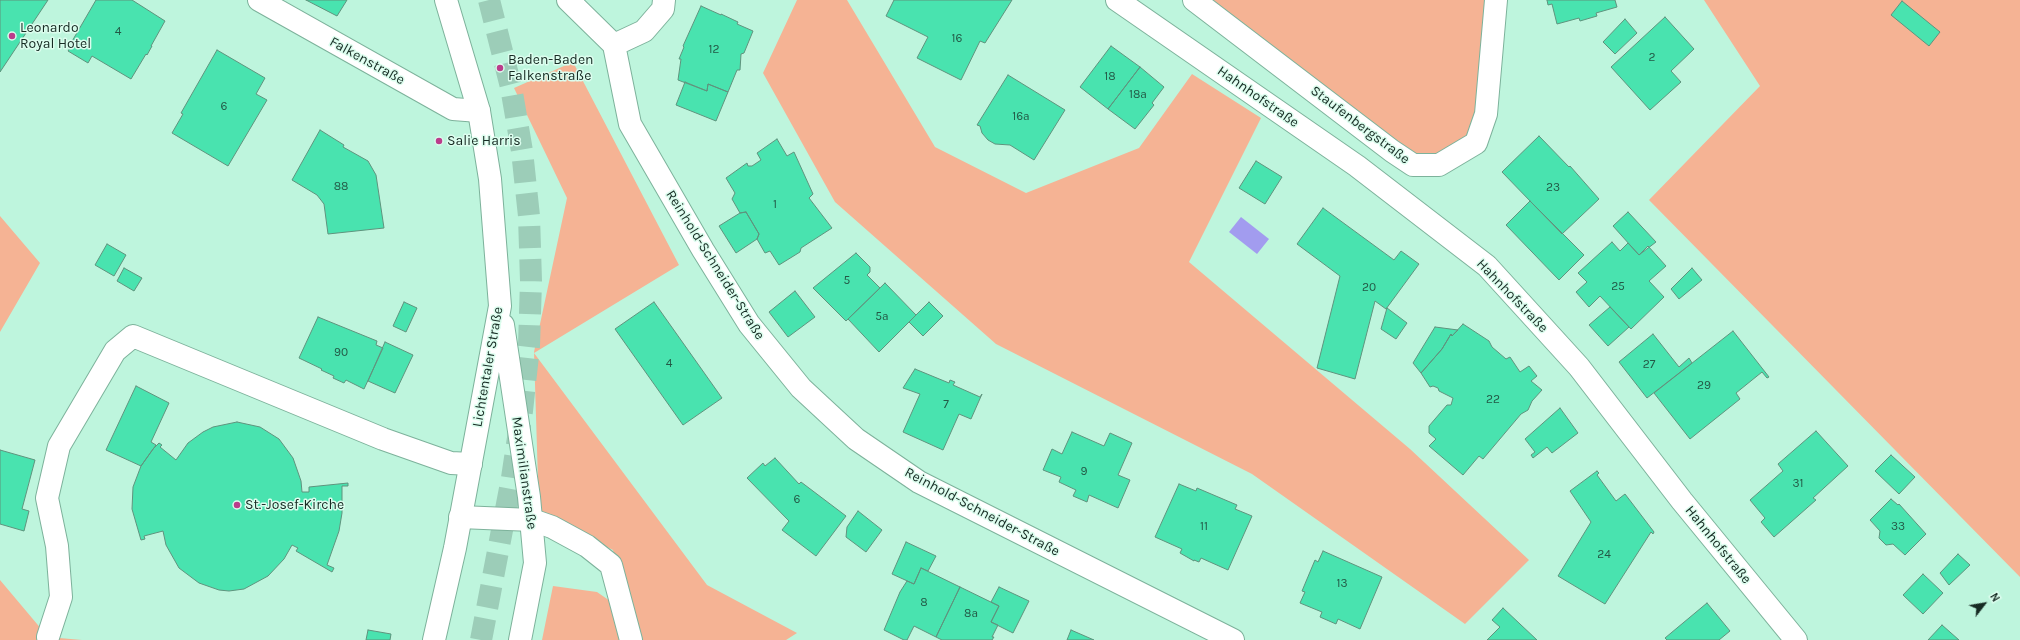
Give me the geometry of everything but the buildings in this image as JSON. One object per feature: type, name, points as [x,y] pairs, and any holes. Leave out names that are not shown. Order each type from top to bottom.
[{"type":"street","name":"Falkenstraße","points":[[258,0],[453,109],[479,111]]},
{"type":"street","name":"Lichtentaler Straße","points":[[434,640],[471,464],[500,306],[490,179],[479,111],[446,0]]},
{"type":"street","points":[[568,0],[614,45],[644,31],[663,9],[664,0]]},
{"type":"street","name":"Hahnhofstraße","points":[[1117,0],[1358,166],[1487,266],[1579,367],[1682,501],[1796,640]]},
{"type":"street","name":"Staufenbergstraße","points":[[1194,0],[1392,151],[1413,165],[1439,165],[1476,143],[1486,114],[1496,0]]},
{"type":"street","name":"Reinhold-Schneider-Straße","points":[[614,45],[630,124],[699,244],[749,324],[800,388],[856,439],[919,482],[1233,640]]},
{"type":"street","name":"Maximilianstraße","points":[[500,306],[532,520],[535,563],[520,640]]},
{"type":"street","points":[[48,638],[61,598],[57,546],[47,498],[59,446],[115,351],[132,336],[383,439],[451,463],[471,464]]},
{"type":"street","points":[[460,517],[532,520],[552,527],[587,546],[611,565],[630,640]]},
{"type":"shaded area","points":[[797,0],[847,0],[935,147],[1026,193],[1139,148],[1192,74],[1261,118],[1189,262],[1410,449],[1529,560],[1465,624],[1252,474],[996,344],[835,202],[763,73]]},
{"type":"shaded area","points":[[1195,0],[1489,0],[1476,143],[1413,165]]},
{"type":"shaded area","points":[[1704,0],[2020,0],[2020,577],[1649,200],[1760,86]]},
{"type":"shaded area","points":[[573,62],[679,265],[534,353],[567,198],[514,88]]},
{"type":"shaded area","points":[[0,216],[40,263],[0,332]]},
{"type":"shaded area","points":[[1241,217],[1269,239],[1257,254],[1229,232]]},
{"type":"shaded area","points":[[534,353],[707,585],[797,633],[786,640],[638,640],[613,550],[539,513]]},
{"type":"shaded area","points":[[0,580],[48,637],[82,640],[0,640]]},
{"type":"shaded area","points":[[553,586],[597,592],[623,610],[631,640],[542,640]]},
{"type":"tunnel","points":[[481,640],[512,478],[522,411],[529,346],[531,281],[529,216],[522,151],[511,87],[489,0]]},
{"type":"place","name":"Leonardo Royal Hotel","points":[[12,36]]},
{"type":"place","name":"Baden-Baden Falkenstraße","points":[[500,68]]},
{"type":"place","name":"Salie Harris","points":[[439,141]]},
{"type":"place","name":"St.-Josef-Kirche","points":[[237,505]]}]
